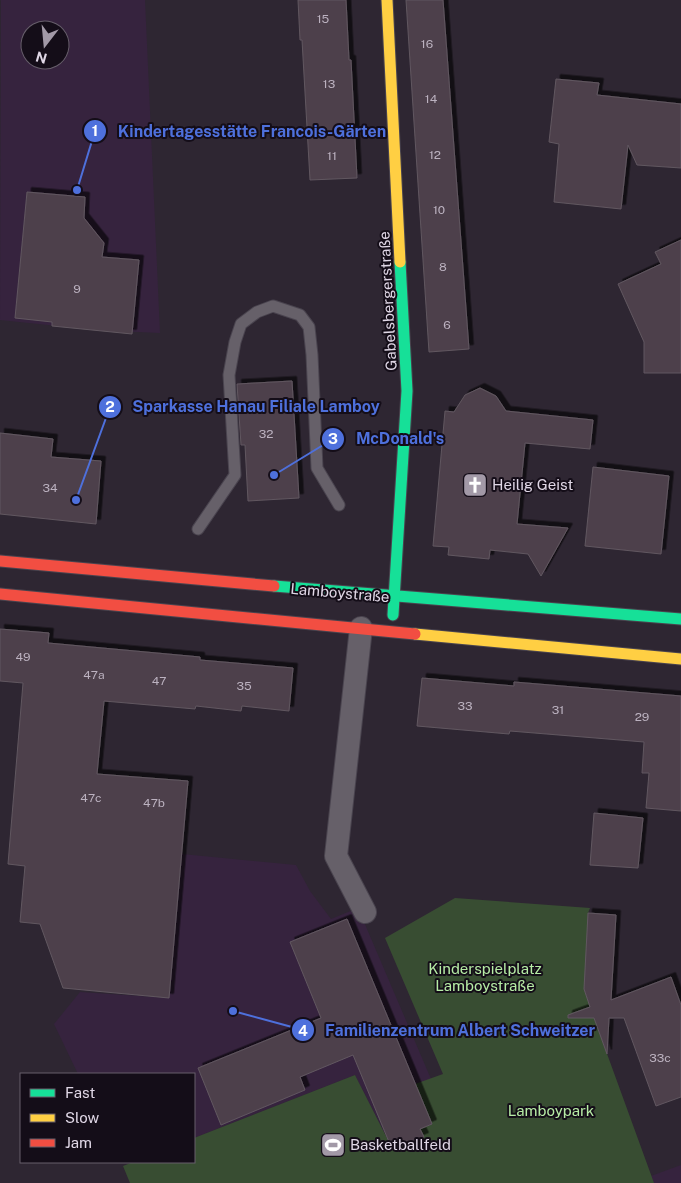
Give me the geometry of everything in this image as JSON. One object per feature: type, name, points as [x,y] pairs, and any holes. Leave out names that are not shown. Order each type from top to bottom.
[{"type":"main road","name":"Gabelsbergerstraße","points":[[387,0],[408,391],[392,631]]},
{"type":"main road","name":"Lamboystraße","points":[[0,561],[395,597],[681,619]]},
{"type":"main road","points":[[0,594],[681,659]]},
{"type":"street","points":[[361,628],[336,856],[365,912]]},
{"type":"lane","points":[[198,529],[235,475],[229,375],[235,342],[241,324],[257,312],[273,306],[300,315],[309,326],[317,468],[339,505]]},
{"type":"shaded area","points":[[1,0],[145,0],[160,333],[96,330],[0,320]]},
{"type":"shaded area","points":[[182,854],[296,865],[310,891],[331,919],[358,908],[431,1079],[415,1085],[432,1124],[424,1137],[403,1146],[389,1142],[355,1075],[195,1138],[195,1073],[78,1073],[54,1024],[80,992],[169,998]]},
{"type":"shaded area","points":[[681,1165],[681,1183],[654,1183],[651,1176]]},
{"type":"green space","name":"Lamboypark","points":[[455,898],[590,908],[588,913],[594,1018],[654,1183],[130,1183],[123,1166],[130,1163],[195,1163],[195,1138],[355,1075],[389,1142],[399,1138],[403,1146],[423,1137],[420,1129],[432,1124],[415,1084],[443,1074],[385,938]]},
{"type":"building","points":[[298,0],[346,0],[357,178],[310,180]]},
{"type":"building","points":[[406,0],[443,0],[469,349],[429,352]]},
{"type":"building","points":[[556,79],[599,83],[597,95],[681,104],[681,168],[637,165],[628,145],[621,209],[554,202],[559,144],[549,142]]},
{"type":"building","points":[[27,192],[85,197],[84,218],[104,243],[102,257],[139,260],[132,334],[52,326],[52,322],[15,318]]},
{"type":"building","points":[[681,240],[681,373],[644,373],[644,342],[618,284],[661,264],[655,252]]},
{"type":"building","points":[[292,381],[299,498],[248,501],[245,445],[241,445],[237,384]]},
{"type":"building","name":"Heilig Geist","points":[[480,388],[496,396],[506,411],[593,420],[590,449],[525,443],[517,524],[568,528],[541,576],[528,554],[490,550],[489,559],[448,555],[449,547],[433,546],[445,411],[454,412],[465,395]]},
{"type":"building","points":[[0,433],[53,439],[51,457],[101,461],[96,524],[0,514]]},
{"type":"building","points":[[593,467],[669,476],[661,554],[585,546]]},
{"type":"building","points":[[0,629],[49,633],[48,643],[200,657],[200,660],[293,668],[289,711],[242,706],[241,711],[196,706],[195,709],[104,701],[97,774],[188,781],[169,998],[63,988],[40,924],[20,922],[25,866],[8,864],[23,683],[0,681]]},
{"type":"building","points":[[422,678],[514,686],[514,682],[681,696],[681,811],[646,808],[649,773],[642,773],[644,742],[510,731],[509,734],[417,726]]},
{"type":"building","points":[[594,813],[643,818],[638,868],[590,865]]},
{"type":"building","points":[[588,913],[616,915],[611,1000],[671,977],[681,1005],[681,1097],[656,1106],[624,1018],[609,1018],[607,1054],[594,1018],[568,1018],[568,1015],[590,1007],[584,989]]},
{"type":"building","points":[[347,919],[432,1124],[420,1129],[424,1137],[403,1146],[399,1138],[389,1142],[353,1055],[300,1077],[305,1090],[221,1125],[198,1068],[321,1018],[290,942]]},
{"type":"traffic: fast","points":[[393,615],[407,391],[400,262]]},
{"type":"traffic: fast","points":[[274,586],[681,619]]},
{"type":"traffic: slow","points":[[387,0],[400,262]]},
{"type":"traffic: slow","points":[[415,634],[681,659]]},
{"type":"traffic: jam","points":[[0,561],[274,586]]},
{"type":"traffic: jam","points":[[0,594],[415,634]]},
{"type":"place","name":"Kindertagesstätte Francois-Gärten","points":[[77,190]]},
{"type":"place","name":"McDonald's","points":[[274,475]]},
{"type":"place","name":"Heilig Geist","points":[[475,485]]},
{"type":"place","name":"Sparkasse Hanau Filiale Lamboy","points":[[76,500]]},
{"type":"place","name":"Familienzentrum Albert Schweitzer","points":[[233,1011]]},
{"type":"place","name":"Basketballfeld","points":[[333,1145]]},
{"type":"park label","name":"Kinderspielplatz Lamboystraße","points":[[485,978]]}]
